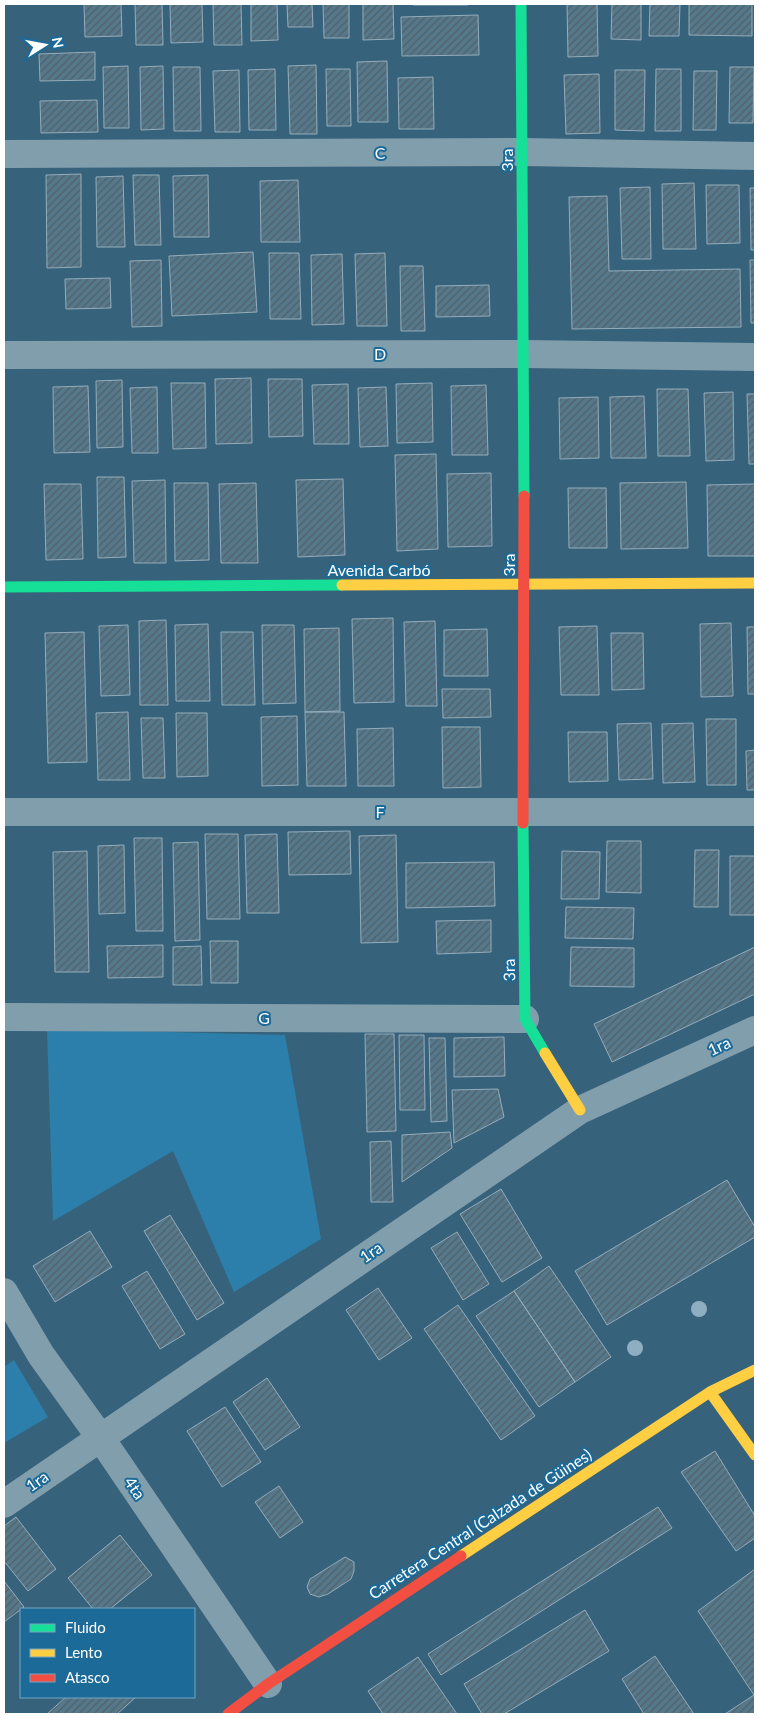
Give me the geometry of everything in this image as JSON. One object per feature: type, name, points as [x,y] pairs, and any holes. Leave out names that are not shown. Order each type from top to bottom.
[{"type":"street","name":"3ra","points":[[521,4],[525,585],[523,812],[525,1019]]},
{"type":"street","name":"C","points":[[4,154],[523,152],[755,156]]},
{"type":"street","name":"D","points":[[4,355],[524,354],[755,357]]},
{"type":"street","name":"Avenida Carbó","points":[[4,587],[755,583]]},
{"type":"street","name":"F","points":[[4,812],[755,812]]},
{"type":"street","name":"G","points":[[4,1017],[525,1019]]},
{"type":"street","points":[[525,1019],[580,1110]]},
{"type":"street","name":"1ra","points":[[4,1504],[580,1110],[755,1030]]},
{"type":"street","name":"4ta","points":[[4,1292],[41,1355],[100,1437],[268,1684]]},
{"type":"street","name":"Carretera Central (Calzada de Güines)","points":[[228,1714],[268,1684],[710,1392],[755,1370]]},
{"type":"street","points":[[710,1392],[755,1455]]},
{"type":"shaded area","points":[[47,1029],[285,1035],[321,1239],[234,1292],[173,1151],[53,1221]]},
{"type":"shaded area","points":[[14,1360],[48,1417],[4,1443],[4,1367]]},
{"type":"building","points":[[84,4],[121,4],[122,36],[85,37]]},
{"type":"building","points":[[135,4],[162,4],[163,45],[136,45]]},
{"type":"building","points":[[170,4],[202,4],[203,42],[171,43]]},
{"type":"building","points":[[213,4],[241,4],[242,45],[214,45]]},
{"type":"building","points":[[251,4],[277,4],[278,40],[251,41]]},
{"type":"building","points":[[287,4],[312,4],[313,27],[288,27]]},
{"type":"building","points":[[323,4],[349,4],[349,38],[324,38]]},
{"type":"building","points":[[363,4],[393,4],[394,39],[363,40]]},
{"type":"building","points":[[468,4],[468,5],[413,5]]},
{"type":"building","points":[[567,4],[597,4],[598,56],[568,57]]},
{"type":"building","points":[[612,4],[641,4],[641,40],[611,39]]},
{"type":"building","points":[[650,4],[680,4],[679,36],[649,36]]},
{"type":"building","points":[[689,4],[752,4],[752,36],[689,35]]},
{"type":"building","points":[[478,15],[479,55],[402,56],[401,17]]},
{"type":"building","points":[[95,52],[95,80],[40,81],[39,54]]},
{"type":"building","points":[[387,61],[388,122],[358,122],[357,62]]},
{"type":"building","points":[[316,65],[317,134],[290,134],[288,66]]},
{"type":"building","points":[[128,66],[129,128],[104,128],[103,67]]},
{"type":"building","points":[[163,66],[164,129],[141,130],[140,67]]},
{"type":"building","points":[[173,67],[200,67],[201,131],[174,131]]},
{"type":"building","points":[[730,67],[754,67],[753,123],[729,123]]},
{"type":"building","points":[[275,69],[276,130],[249,130],[248,70]]},
{"type":"building","points":[[326,69],[350,69],[351,126],[327,126]]},
{"type":"building","points":[[656,69],[681,69],[681,131],[655,131]]},
{"type":"building","points":[[239,70],[240,132],[215,132],[213,71]]},
{"type":"building","points":[[615,70],[645,70],[644,131],[615,130]]},
{"type":"building","points":[[694,71],[717,71],[716,130],[693,130]]},
{"type":"building","points":[[599,74],[600,133],[566,134],[564,75]]},
{"type":"building","points":[[433,77],[434,129],[399,129],[398,78]]},
{"type":"building","points":[[97,100],[98,132],[41,133],[40,101]]},
{"type":"building","points":[[81,174],[81,267],[47,268],[46,175]]},
{"type":"building","points":[[133,175],[159,175],[161,245],[135,245]]},
{"type":"building","points":[[208,175],[209,237],[174,237],[173,176]]},
{"type":"building","points":[[123,176],[125,247],[97,247],[96,177]]},
{"type":"building","points":[[298,180],[300,242],[261,242],[260,181]]},
{"type":"building","points":[[694,183],[696,249],[663,249],[662,184]]},
{"type":"building","points":[[706,185],[739,185],[740,243],[707,244]]},
{"type":"building","points":[[650,187],[651,259],[622,259],[620,188]]},
{"type":"building","points":[[750,188],[755,188],[755,250],[751,250]]},
{"type":"building","points":[[607,196],[609,271],[740,269],[741,327],[572,329],[569,197]]},
{"type":"building","points":[[253,252],[257,312],[172,316],[169,256]]},
{"type":"building","points":[[269,253],[299,253],[301,319],[270,319]]},
{"type":"building","points":[[385,253],[387,326],[357,326],[355,254]]},
{"type":"building","points":[[342,254],[344,324],[312,325],[311,255]]},
{"type":"building","points":[[161,260],[162,326],[132,327],[130,261]]},
{"type":"building","points":[[750,260],[755,260],[755,323],[751,323]]},
{"type":"building","points":[[400,266],[423,266],[425,331],[401,331]]},
{"type":"building","points":[[110,278],[111,308],[66,309],[65,279]]},
{"type":"building","points":[[489,285],[490,316],[436,317],[436,286]]},
{"type":"building","points":[[251,378],[252,443],[216,444],[215,379]]},
{"type":"building","points":[[268,379],[302,379],[303,436],[269,437]]},
{"type":"building","points":[[122,380],[123,447],[97,448],[96,381]]},
{"type":"building","points":[[171,383],[205,383],[206,448],[173,449]]},
{"type":"building","points":[[432,383],[433,442],[397,443],[396,384]]},
{"type":"building","points":[[348,384],[349,444],[314,444],[312,385]]},
{"type":"building","points":[[486,385],[488,455],[452,455],[451,386]]},
{"type":"building","points":[[88,386],[90,452],[54,453],[53,387]]},
{"type":"building","points":[[157,387],[158,453],[132,453],[130,388]]},
{"type":"building","points":[[386,387],[388,446],[360,447],[358,388]]},
{"type":"building","points":[[657,389],[688,389],[690,456],[658,456]]},
{"type":"building","points":[[733,392],[734,460],[706,461],[704,393]]},
{"type":"building","points":[[747,394],[755,394],[755,464],[749,464]]},
{"type":"building","points":[[644,396],[646,458],[611,458],[610,397]]},
{"type":"building","points":[[598,397],[599,458],[560,459],[559,398]]},
{"type":"building","points":[[436,454],[438,549],[397,551],[395,455]]},
{"type":"building","points":[[491,473],[492,546],[448,547],[447,474]]},
{"type":"building","points":[[97,477],[124,477],[126,557],[98,558]]},
{"type":"building","points":[[343,479],[345,555],[298,557],[296,480]]},
{"type":"building","points":[[165,480],[166,563],[134,563],[132,481]]},
{"type":"building","points":[[686,482],[688,548],[621,549],[620,483]]},
{"type":"building","points":[[174,483],[208,483],[209,560],[175,561]]},
{"type":"building","points":[[256,483],[258,563],[221,563],[219,484]]},
{"type":"building","points":[[44,484],[81,484],[83,559],[46,560]]},
{"type":"building","points":[[755,484],[755,556],[708,556],[707,485]]},
{"type":"building","points":[[568,488],[606,488],[607,548],[569,548]]},
{"type":"building","points":[[393,618],[394,702],[354,703],[352,619]]},
{"type":"building","points":[[166,620],[168,705],[140,705],[139,621]]},
{"type":"building","points":[[435,621],[437,706],[406,706],[404,622]]},
{"type":"building","points":[[731,623],[733,696],[701,697],[700,624]]},
{"type":"building","points":[[208,624],[210,701],[176,701],[175,625]]},
{"type":"building","points":[[128,625],[130,695],[101,696],[99,626]]},
{"type":"building","points":[[262,625],[294,625],[296,703],[263,704]]},
{"type":"building","points":[[597,626],[599,695],[561,695],[559,627]]},
{"type":"building","points":[[747,627],[755,627],[755,694],[748,694]]},
{"type":"building","points":[[339,628],[340,711],[305,712],[304,629]]},
{"type":"building","points":[[487,629],[488,676],[444,676],[444,630]]},
{"type":"building","points":[[84,632],[87,762],[48,763],[45,633]]},
{"type":"building","points":[[221,632],[253,632],[255,705],[222,705]]},
{"type":"building","points":[[611,633],[643,633],[644,689],[612,690]]},
{"type":"building","points":[[442,689],[490,689],[491,717],[443,718]]},
{"type":"building","points":[[128,712],[130,780],[98,780],[96,713]]},
{"type":"building","points":[[305,712],[344,712],[346,786],[307,786]]},
{"type":"building","points":[[176,713],[207,713],[208,776],[177,777]]},
{"type":"building","points":[[297,716],[298,785],[262,786],[261,717]]},
{"type":"building","points":[[141,718],[163,718],[165,778],[143,778]]},
{"type":"building","points":[[706,719],[736,719],[736,785],[707,785]]},
{"type":"building","points":[[651,723],[653,779],[619,780],[617,724]]},
{"type":"building","points":[[693,723],[695,782],[663,783],[662,724]]},
{"type":"building","points":[[442,727],[480,727],[481,787],[443,788]]},
{"type":"building","points":[[393,728],[394,786],[358,786],[357,729]]},
{"type":"building","points":[[568,732],[607,732],[608,781],[569,782]]},
{"type":"building","points":[[755,750],[755,790],[747,790],[746,751]]},
{"type":"building","points":[[350,831],[351,874],[289,875],[288,832]]},
{"type":"building","points":[[205,834],[238,834],[240,919],[207,919]]},
{"type":"building","points":[[277,834],[279,913],[247,913],[245,835]]},
{"type":"building","points":[[396,835],[398,942],[361,943],[359,836]]},
{"type":"building","points":[[134,838],[162,838],[163,931],[136,931]]},
{"type":"building","points":[[607,841],[641,841],[641,893],[606,892]]},
{"type":"building","points":[[198,842],[200,940],[175,941],[173,843]]},
{"type":"building","points":[[124,845],[125,913],[99,914],[98,846]]},
{"type":"building","points":[[695,850],[719,850],[718,907],[694,907]]},
{"type":"building","points":[[87,851],[89,972],[55,972],[53,852]]},
{"type":"building","points":[[562,851],[600,852],[599,899],[561,899]]},
{"type":"building","points":[[730,856],[755,856],[755,915],[730,915]]},
{"type":"building","points":[[494,862],[495,906],[406,908],[406,863]]},
{"type":"building","points":[[566,907],[634,908],[633,939],[565,938]]},
{"type":"building","points":[[491,920],[491,952],[437,954],[436,921]]},
{"type":"building","points":[[210,941],[238,941],[238,983],[211,983]]},
{"type":"building","points":[[163,945],[163,977],[108,978],[107,946]]},
{"type":"building","points":[[201,946],[202,985],[173,985],[173,947]]},
{"type":"building","points":[[571,947],[634,948],[634,987],[570,986]]},
{"type":"building","points":[[755,947],[755,994],[612,1062],[594,1024]]},
{"type":"building","points":[[365,1034],[394,1034],[396,1131],[367,1132]]},
{"type":"building","points":[[399,1035],[424,1035],[425,1110],[400,1110]]},
{"type":"building","points":[[504,1037],[505,1076],[454,1077],[454,1038]]},
{"type":"building","points":[[429,1038],[445,1038],[447,1121],[431,1122]]},
{"type":"building","points":[[498,1089],[504,1117],[454,1143],[452,1090]]},
{"type":"building","points":[[450,1132],[452,1148],[402,1182],[402,1135]]},
{"type":"building","points":[[391,1141],[393,1202],[371,1202],[370,1142]]},
{"type":"building","points":[[727,1180],[755,1227],[755,1237],[607,1325],[575,1271]]},
{"type":"building","points":[[501,1189],[542,1258],[502,1282],[460,1214]]},
{"type":"building","points":[[170,1215],[224,1303],[197,1320],[144,1231]]},
{"type":"building","points":[[90,1231],[112,1267],[55,1302],[33,1266]]},
{"type":"building","points":[[457,1232],[489,1284],[463,1300],[431,1248]]},
{"type":"building","points":[[549,1266],[611,1357],[575,1382],[514,1291]]},
{"type":"building","points":[[147,1271],[185,1334],[160,1349],[122,1286]]},
{"type":"building","points":[[378,1288],[412,1338],[379,1360],[346,1310]]},
{"type":"building","points":[[514,1291],[575,1382],[539,1407],[476,1316]]},
{"type":"building","points":[[458,1305],[535,1416],[501,1440],[424,1329]]},
{"type":"building","points":[[267,1378],[300,1427],[265,1450],[233,1402]]},
{"type":"building","points":[[225,1407],[261,1462],[222,1487],[187,1431]]},
{"type":"building","points":[[715,1451],[755,1516],[755,1538],[736,1551],[681,1472]]},
{"type":"building","points":[[279,1486],[303,1522],[280,1538],[255,1502]]},
{"type":"building","points":[[658,1507],[672,1528],[441,1675],[428,1654]]},
{"type":"building","points":[[16,1517],[56,1569],[28,1591],[4,1561],[4,1526]]},
{"type":"building","points":[[120,1535],[152,1575],[111,1608],[92,1608],[68,1578]]},
{"type":"building","points":[[345,1557],[354,1562],[354,1571],[351,1579],[328,1594],[319,1597],[310,1594],[307,1587],[310,1579]]},
{"type":"building","points":[[755,1569],[755,1714],[725,1714],[754,1695],[698,1611]]},
{"type":"building","points":[[4,1581],[24,1607],[20,1608],[20,1610],[4,1622]]},
{"type":"building","points":[[585,1610],[609,1651],[504,1714],[482,1714],[464,1684]]},
{"type":"building","points":[[655,1656],[694,1714],[644,1714],[622,1679]]},
{"type":"building","points":[[418,1657],[457,1714],[383,1714],[368,1691]]},
{"type":"building","points":[[65,1698],[135,1698],[117,1714],[47,1714]]},
{"type":"traffic: fast","points":[[521,4],[524,496]]},
{"type":"traffic: fast","points":[[4,587],[342,585]]},
{"type":"traffic: fast","points":[[523,823],[525,1019],[545,1053]]},
{"type":"traffic: slow","points":[[342,585],[755,583]]},
{"type":"traffic: slow","points":[[545,1053],[580,1110]]},
{"type":"traffic: slow","points":[[461,1556],[710,1392],[755,1370]]},
{"type":"traffic: slow","points":[[710,1392],[755,1455]]},
{"type":"traffic: jam","points":[[523,823],[524,496]]},
{"type":"traffic: jam","points":[[228,1714],[268,1684],[461,1556]]}]
